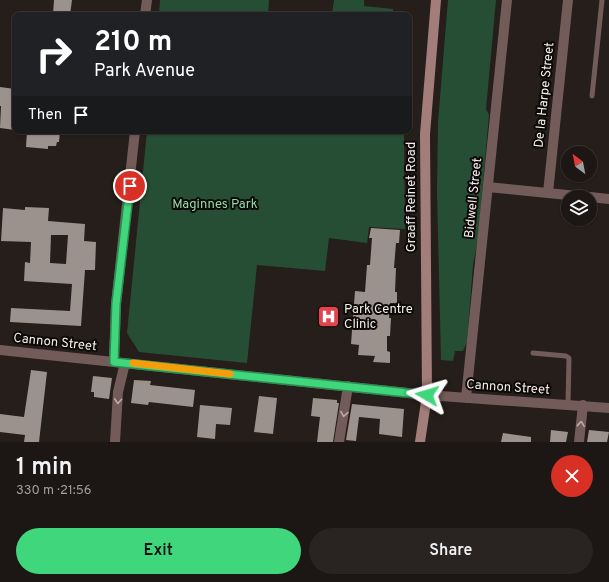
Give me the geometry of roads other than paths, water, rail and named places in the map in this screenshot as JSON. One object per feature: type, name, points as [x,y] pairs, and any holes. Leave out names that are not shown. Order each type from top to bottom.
[{"type":"main road","name":"Graaff Reinet Road","points":[[420,442],[427,395],[425,134],[436,0]]},
{"type":"street","points":[[146,12],[147,0]]},
{"type":"street","name":"Bidwell Street","points":[[466,398],[507,0]]},
{"type":"street","name":"De la Harpe Street","points":[[548,193],[568,0]]},
{"type":"street","points":[[114,362],[116,304],[135,134]]},
{"type":"street","points":[[488,187],[561,194]]},
{"type":"street","points":[[597,198],[609,199]]},
{"type":"street","name":"Cannon Street","points":[[0,350],[427,395],[609,408]]},
{"type":"street","points":[[115,442],[118,392],[125,363]]},
{"type":"street","points":[[339,442],[348,386]]},
{"type":"street","points":[[579,442],[583,405]]},
{"type":"lane","points":[[592,96],[602,0]]},
{"type":"lane","points":[[533,353],[566,356],[569,358],[568,404]]},
{"type":"place","name":"Park Centre Clinic","points":[[328,317]]},
{"type":"park label","name":"Maginnes Park","points":[[215,205]]}]
